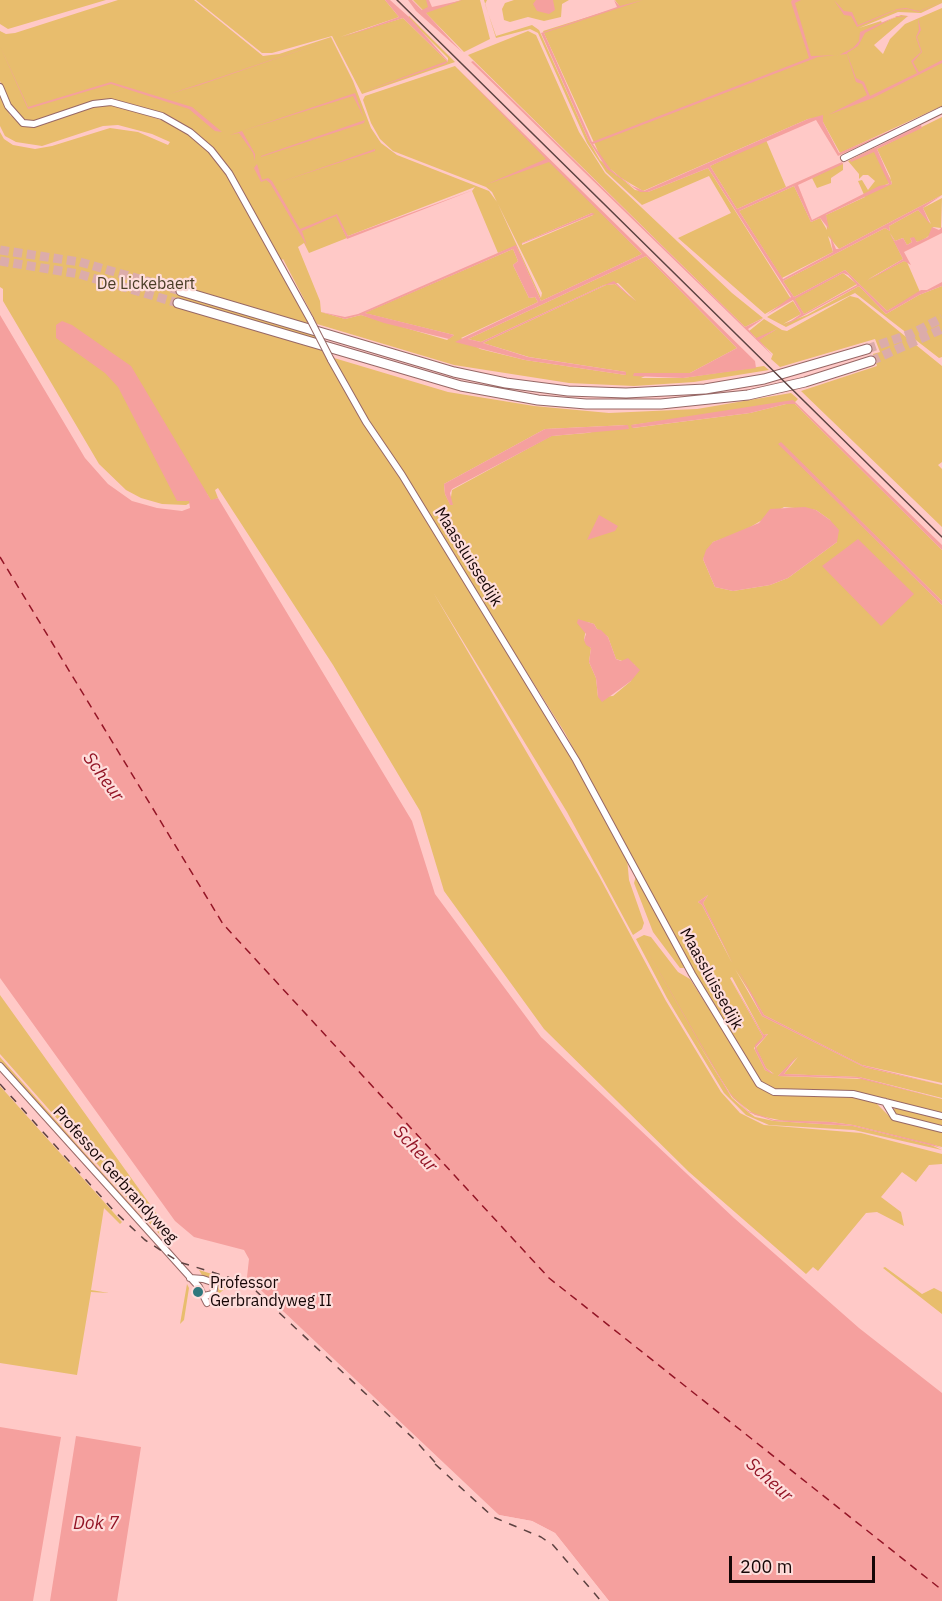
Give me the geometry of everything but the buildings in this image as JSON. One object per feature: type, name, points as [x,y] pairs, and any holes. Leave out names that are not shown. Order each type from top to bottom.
[{"type":"highway","points":[[181,291],[454,372],[514,384],[568,391],[626,393],[713,388],[764,379],[867,349]]},
{"type":"highway","points":[[178,303],[449,384],[504,395],[576,404],[642,405],[738,396],[805,382],[871,361]]},
{"type":"street","name":"Maassluissedijk","points":[[0,87],[8,106],[23,123],[34,124],[93,104],[111,102],[162,116],[190,132],[211,150],[229,172],[366,422],[414,495],[576,760],[692,974],[751,1075],[759,1084],[774,1092],[853,1094],[942,1116]]},
{"type":"street","points":[[844,158],[942,110]]},
{"type":"street","name":"Professor Gerbrandyweg","points":[[0,1066],[206,1300],[213,1294],[215,1283],[189,1278]]},
{"type":"street","name":"Maassluissedijk","points":[[885,1102],[894,1117],[942,1130]]},
{"type":"green space","points":[[0,0],[106,0],[8,29],[0,24]]},
{"type":"green space","name":"De Lickebaert","points":[[118,0],[194,0],[263,56],[279,54],[331,37],[353,81],[371,128],[381,143],[397,155],[489,191],[497,202],[492,192],[486,187],[393,151],[380,139],[371,123],[363,100],[365,96],[455,66],[642,254],[541,301],[516,246],[498,253],[472,191],[475,187],[348,236],[342,228],[347,238],[309,253],[304,243],[298,247],[320,301],[321,312],[345,319],[361,315],[447,340],[454,335],[364,313],[513,249],[518,261],[513,265],[529,298],[535,297],[538,302],[461,338],[480,349],[525,360],[626,375],[626,372],[529,357],[483,343],[606,285],[615,284],[636,301],[618,283],[604,285],[481,342],[468,339],[646,256],[737,348],[690,373],[649,374],[641,378],[683,378],[764,366],[769,370],[694,382],[634,386],[569,383],[454,365],[317,324],[283,259],[278,263],[353,406],[393,466],[569,753],[627,858],[629,880],[644,923],[642,929],[633,935],[567,812],[433,592],[599,876],[666,1001],[721,1092],[740,1113],[764,1125],[861,1133],[942,1154],[942,1164],[929,1165],[916,1182],[902,1172],[881,1197],[901,1212],[904,1226],[877,1212],[866,1213],[818,1271],[813,1267],[806,1274],[689,1172],[544,1029],[444,891],[420,811],[333,665],[218,488],[215,490],[218,498],[211,501],[207,494],[186,505],[162,504],[141,498],[126,490],[99,464],[3,301],[3,289],[0,287],[0,132],[4,139],[13,145],[35,149],[110,128],[138,132],[168,145],[170,142],[152,134],[118,125],[103,126],[42,146],[16,142],[5,136],[0,126],[0,94],[10,115],[25,126],[42,125],[93,107],[111,104],[174,124],[175,119],[111,99],[92,102],[34,121],[22,119],[9,102],[0,81],[0,31],[6,34]],"holes":[[[498,203],[542,293],[541,298]],[[592,213],[593,215],[522,245],[522,243]]]},
{"type":"green space","points":[[196,0],[385,0],[399,17],[340,37],[403,18],[448,62],[448,58],[408,18],[409,16],[455,62],[362,94],[332,36],[272,53],[262,53]]},
{"type":"green space","points":[[413,0],[428,0],[432,10],[461,0],[480,0],[490,39],[464,52]]},
{"type":"green space","points":[[514,0],[569,0],[562,4],[561,17],[544,21],[528,17],[510,22],[504,20],[502,9],[505,3]]},
{"type":"green space","points":[[615,0],[942,0],[942,3],[921,13],[898,12],[859,28],[881,21],[882,23],[901,15],[908,16],[874,45],[883,54],[890,39],[905,24],[942,8],[942,106],[840,153],[823,122],[823,117],[808,119],[643,191],[616,175],[602,160],[543,31],[620,7]]},
{"type":"green space","points":[[488,13],[496,36],[532,25],[539,30],[589,141],[600,160],[635,190],[648,192],[708,168],[791,299],[765,314],[678,238],[731,213],[709,176],[642,205],[606,172],[587,143],[538,33],[530,29],[496,38]]},
{"type":"green space","points":[[528,31],[536,35],[579,132],[605,173],[732,293],[763,318],[745,327],[468,55]]},
{"type":"green space","points":[[942,117],[942,195],[839,249],[828,236],[833,252],[782,278],[739,211],[794,186],[811,222],[820,218],[827,230],[826,215],[865,197],[858,181],[862,180],[868,190],[875,181],[868,175],[863,175],[859,179],[859,174],[848,161],[874,148],[891,180],[877,149]]},
{"type":"green space","points":[[766,140],[786,187],[737,209],[710,166]]},
{"type":"green space","points":[[843,163],[843,170],[831,178],[831,183],[817,188],[812,178]]},
{"type":"green space","points":[[942,198],[941,228],[933,227],[931,234],[918,242],[910,238],[912,242],[907,245],[903,238],[895,241],[890,233],[903,259],[867,280],[904,261],[907,262],[920,292],[887,311],[845,270],[794,297],[783,281],[885,228],[890,231],[889,226],[918,210],[931,224],[923,208]]},
{"type":"green space","points":[[843,273],[857,284],[804,314],[794,299]]},
{"type":"green space","points":[[859,286],[886,314],[919,295],[942,286],[942,357],[939,358],[855,293],[786,327],[767,317],[793,301],[801,314],[783,324],[807,315]]},
{"type":"green space","points":[[850,296],[858,298],[942,366],[942,462],[938,465],[942,469],[942,527],[801,391],[877,366],[873,354],[880,352],[875,339],[780,367],[771,359],[773,354],[758,340],[777,329],[757,339],[749,331],[764,319],[787,331]]},
{"type":"green space","points":[[334,358],[448,392],[534,406],[609,413],[697,409],[791,393],[798,399],[795,402],[632,425],[633,428],[750,413],[795,404],[942,550],[942,601],[781,443],[779,444],[942,605],[942,1083],[862,1065],[764,1015],[735,969],[762,1016],[864,1067],[942,1085],[942,1098],[859,1077],[784,1074],[798,1057],[778,1076],[863,1079],[942,1099],[942,1114],[891,1100],[776,1090],[759,1081],[690,966],[565,733],[371,425]],"holes":[[[628,425],[587,433],[551,436],[452,490],[450,504],[445,494],[444,484],[545,429]],[[784,507],[816,510],[830,520],[837,542],[788,578],[770,585],[733,591],[715,587],[703,559],[713,542],[742,532]],[[587,622],[594,624],[608,637],[616,659],[635,665],[631,681],[613,696],[598,697],[596,678],[589,662],[591,648],[584,640]],[[708,895],[703,903],[732,963],[702,905],[698,902]],[[732,977],[761,1031],[764,1035],[768,1034],[756,1048],[766,1068],[774,1074],[765,1070],[754,1048],[763,1037],[730,978]]]},
{"type":"green space","points":[[636,876],[684,968],[680,968],[653,932],[634,883]]},
{"type":"green space","points":[[644,935],[651,937],[678,972],[690,979],[759,1087],[780,1095],[843,1096],[875,1102],[891,1118],[942,1131],[942,1147],[853,1125],[784,1121],[755,1115],[733,1098],[695,1038],[732,1098],[748,1112],[755,1117],[774,1121],[853,1126],[931,1145],[942,1150],[854,1130],[769,1125],[746,1115],[724,1093],[667,998],[636,939]]},
{"type":"green space","points":[[0,995],[167,1228],[168,1244],[0,1054]]},
{"type":"green space","points":[[0,1057],[74,1141],[166,1244],[0,1062]]},
{"type":"green space","points":[[0,1086],[122,1222],[120,1224],[104,1208],[91,1290],[109,1293],[91,1292],[77,1375],[0,1363]]},
{"type":"green space","points":[[895,1107],[942,1119],[942,1126],[898,1115],[893,1112]]},
{"type":"green space","points":[[885,1267],[922,1294],[934,1288],[942,1292],[942,1314],[883,1268]]},
{"type":"green space","points":[[199,1270],[228,1279],[227,1287],[210,1301],[218,1291],[218,1284],[214,1279],[203,1277]]},
{"type":"green space","points":[[187,1284],[189,1288],[184,1320],[180,1324]]},
{"type":"water","points":[[385,0],[390,0],[409,17],[448,61],[363,92],[447,61],[403,18],[340,38],[399,17]]},
{"type":"water","points":[[408,0],[412,0],[422,10],[428,7],[426,0],[429,0],[432,7],[463,0],[426,13],[462,52],[416,11]]},
{"type":"water","points":[[536,0],[553,0],[555,10],[549,14],[537,11],[533,4]]},
{"type":"water","points":[[614,0],[620,6],[643,0],[544,33],[592,142],[809,58],[792,0],[801,0],[795,3],[811,56],[836,55],[818,57],[593,144],[611,170],[632,186],[644,191],[808,119],[823,115],[823,122],[839,153],[917,119],[838,156],[816,120],[710,166],[737,209],[842,162],[843,164],[798,185],[812,220],[879,186],[889,184],[874,152],[851,162],[850,160],[921,125],[922,128],[877,149],[892,184],[826,215],[829,229],[820,218],[811,222],[794,186],[739,211],[783,279],[833,252],[830,235],[836,249],[839,249],[942,195],[923,208],[930,224],[918,210],[889,226],[890,231],[885,228],[783,281],[794,297],[845,270],[887,311],[921,290],[927,290],[942,282],[942,286],[919,295],[886,314],[859,286],[784,326],[801,314],[793,300],[766,315],[791,297],[708,168],[648,192],[640,192],[607,169],[589,141],[541,33],[617,7]],"holes":[[[843,273],[857,285],[804,314],[795,299]]]},
{"type":"water","points":[[834,0],[844,11],[852,12],[858,25],[897,9],[906,8],[919,11],[942,2],[918,12],[907,9],[896,10],[857,27],[851,16],[844,15]]},
{"type":"water","points":[[897,16],[910,17],[895,17],[865,33],[858,46],[847,53],[856,78],[864,82],[870,96],[917,73],[911,61],[921,52],[916,37],[919,30],[918,18],[921,30],[917,37],[922,52],[913,62],[919,72],[942,60],[942,63],[873,98],[828,115],[867,95],[862,84],[856,82],[847,54],[839,55],[853,48],[859,41],[860,32]]},
{"type":"water","points":[[330,40],[200,85],[169,94],[209,81]]},
{"type":"water","points":[[0,46],[28,107],[111,82],[192,107],[222,132],[215,131],[189,109],[111,84],[28,109]]},
{"type":"water","points":[[473,61],[745,327],[764,318],[748,329],[756,338],[777,329],[759,340],[773,356],[471,62]]},
{"type":"water","points":[[457,68],[755,361],[756,368],[683,378],[633,376],[634,373],[690,373],[737,348],[646,256],[468,339],[481,342],[614,281],[637,303],[615,284],[606,285],[483,343],[528,357],[626,372],[626,375],[525,360],[455,342],[538,302],[535,297],[529,298],[513,265],[518,261],[513,249],[365,313],[454,335],[449,339],[361,315],[345,319],[321,312],[345,317],[358,314],[516,245],[541,301],[642,254],[549,162],[485,185],[546,159]]},
{"type":"water","points":[[355,93],[364,118],[353,96],[242,131],[255,154],[255,161],[253,153],[239,133],[230,135]]},
{"type":"water","points":[[365,120],[364,123],[261,157],[261,156]]},
{"type":"water","points":[[375,149],[375,151],[280,182],[341,161]]},
{"type":"water","points":[[257,164],[262,180],[268,178],[272,181],[300,229],[337,214],[348,236],[476,189],[347,239],[336,216],[302,231],[307,246],[270,183],[266,180],[261,182],[254,168]]},
{"type":"water","points":[[592,213],[595,214],[521,244],[522,243]]},
{"type":"water","points":[[932,227],[939,230],[942,227],[942,233],[904,252],[911,265],[904,261],[865,282],[903,259],[890,234],[895,241],[903,238],[907,245],[912,242],[910,238],[914,237],[917,242],[928,237]]},
{"type":"water","name":"Scheur","points":[[0,315],[85,458],[108,484],[132,501],[157,508],[182,511],[190,508],[189,501],[177,501],[118,387],[105,373],[56,338],[56,325],[62,321],[72,325],[131,366],[211,500],[218,498],[412,821],[435,894],[541,1037],[734,1218],[859,1328],[942,1393],[942,1601],[609,1601],[555,1533],[532,1521],[499,1515],[247,1277],[249,1259],[244,1250],[194,1237],[175,1221],[0,978]]},
{"type":"water","points":[[793,400],[942,545],[942,550],[795,404],[750,413],[632,428],[631,425]]},
{"type":"water","points":[[628,425],[629,429],[552,436],[452,489],[450,493],[453,505],[450,505],[445,494],[444,484],[545,429]]},
{"type":"water","points":[[781,442],[942,601],[942,605],[778,444]]},
{"type":"water","points":[[805,507],[816,510],[830,520],[839,530],[837,542],[788,578],[770,585],[733,591],[715,587],[703,559],[706,550],[713,542],[759,523],[770,509]]},
{"type":"water","points":[[599,515],[618,526],[615,531],[587,540]]},
{"type":"water","points":[[858,539],[914,594],[881,626],[822,566]]},
{"type":"water","points":[[578,619],[594,624],[608,637],[616,659],[621,661],[628,658],[640,670],[631,681],[602,702],[598,697],[596,678],[589,662],[591,648],[586,645],[584,640],[586,634],[577,623]]},
{"type":"water","points":[[708,895],[703,903],[733,963],[702,905],[698,902]]},
{"type":"water","points":[[641,940],[728,1091],[748,1111],[774,1120],[853,1125],[942,1148],[853,1126],[774,1121],[748,1112],[727,1091]]},
{"type":"water","points":[[737,968],[764,1015],[862,1065],[942,1085],[864,1067],[762,1016]]},
{"type":"water","points":[[730,977],[761,1031],[764,1035],[768,1034],[756,1047],[766,1068],[774,1075],[765,1070],[755,1050],[755,1045],[763,1037]]},
{"type":"water","points":[[797,1056],[784,1074],[859,1077],[942,1099],[857,1078],[778,1076]]},
{"type":"water","points":[[0,1427],[61,1437],[33,1601],[0,1601]]},
{"type":"water","name":"Dok 7","points":[[76,1436],[141,1447],[117,1601],[50,1601]]},
{"type":"pier","points":[[491,1509],[499,1515],[532,1521],[555,1533],[609,1601],[605,1601],[553,1536],[531,1524],[498,1518],[490,1511]]},
{"type":"ferry route","points":[[0,557],[223,924],[549,1278],[942,1590]]},
{"type":"tunnel","points":[[0,250],[80,262],[181,291]]},
{"type":"tunnel","points":[[0,261],[79,274],[178,303]]},
{"type":"tunnel","points":[[867,349],[913,333],[942,318]]},
{"type":"tunnel","points":[[871,361],[942,329]]},
{"type":"tram line","points":[[397,0],[942,537]]},
{"type":"railway","points":[[0,1084],[114,1211],[145,1240],[179,1262],[228,1277],[256,1291],[414,1439],[441,1469]]},
{"type":"railway","points":[[435,1464],[493,1517],[541,1537],[553,1545],[601,1601]]},
{"type":"place","name":"Professor Gerbrandyweg II","points":[[198,1292]]}]
